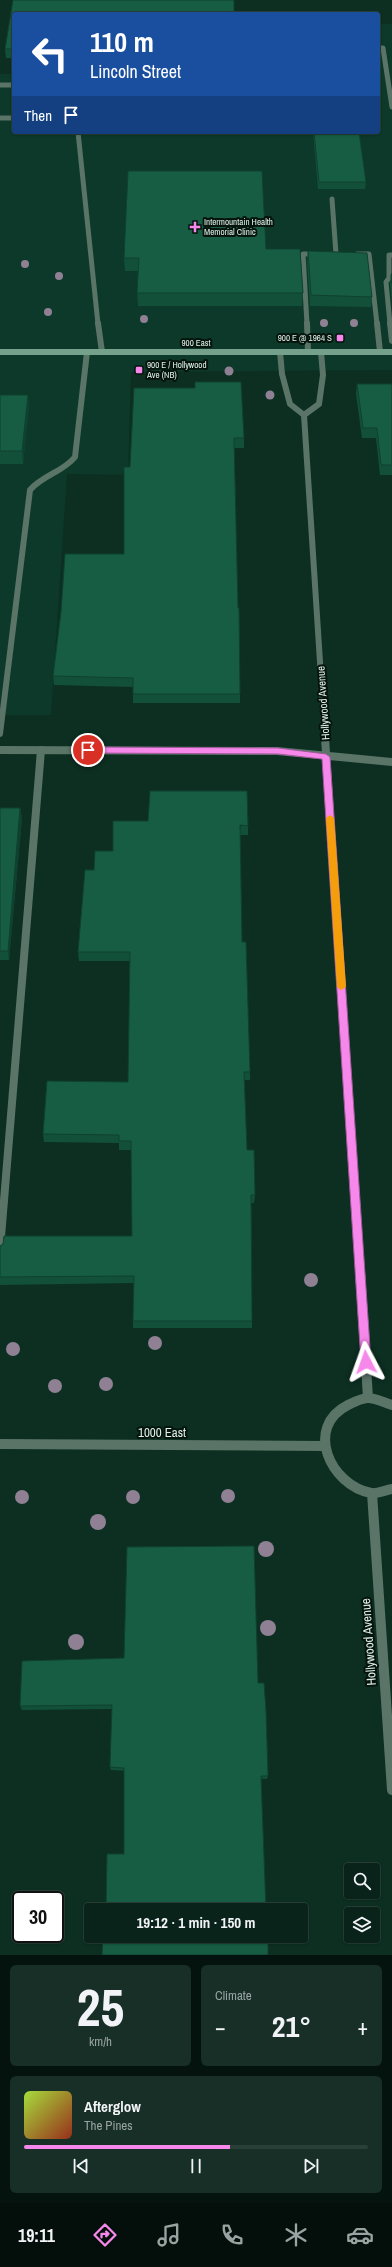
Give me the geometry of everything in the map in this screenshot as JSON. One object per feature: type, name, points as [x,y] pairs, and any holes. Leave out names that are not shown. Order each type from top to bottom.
[{"type":"street","points":[[380,48],[383,48],[392,107]]},
{"type":"street","points":[[0,85],[12,85]]},
{"type":"street","points":[[0,118],[12,118]]},
{"type":"street","points":[[78,134],[84,176],[90,256],[102,352]]},
{"type":"street","points":[[332,199],[336,254]]},
{"type":"street","points":[[308,352],[303,254],[323,254]]},
{"type":"street","points":[[329,254],[342,254]]},
{"type":"street","points":[[349,254],[369,254],[380,352]]},
{"type":"street","points":[[392,255],[389,255],[389,278],[386,282],[392,342]]},
{"type":"street","name":"900 East","points":[[0,352],[392,352]]},
{"type":"street","points":[[0,734],[30,490],[34,483],[65,468],[75,457],[87,352]]},
{"type":"street","points":[[280,352],[282,374],[290,404],[304,415],[319,404],[323,375],[321,352]]},
{"type":"street","name":"Hollywood Avenue","points":[[304,415],[368,1398]]},
{"type":"street","points":[[0,750],[278,751],[326,757],[392,762]]},
{"type":"street","points":[[0,1249],[41,750]]},
{"type":"street","points":[[392,1405],[368,1398],[346,1405],[330,1422],[324,1446],[331,1468],[349,1486],[372,1493],[392,1489]]},
{"type":"street","name":"1000 East","points":[[0,1444],[324,1446]]},
{"type":"street","name":"Hollywood Avenue","points":[[372,1493],[392,1790]]},
{"type":"shaded area","points":[[380,24],[392,24],[392,370],[131,372],[128,475],[67,474],[51,715],[0,715],[0,74],[12,74],[12,134],[380,134]]},
{"type":"building","points":[[13,0],[234,0],[234,12],[12,12],[12,49],[5,49]]},
{"type":"building","points":[[314,134],[359,134],[366,182],[319,182]]},
{"type":"building","name":"Intermountain Health Memorial Clinic","points":[[128,171],[262,171],[266,249],[300,249],[303,293],[137,293],[139,258],[124,258]]},
{"type":"building","points":[[308,251],[367,253],[372,297],[311,295]]},
{"type":"building","points":[[195,382],[241,382],[244,438],[234,438],[240,694],[133,694],[133,678],[53,676],[61,612],[65,554],[124,554],[124,467],[130,467],[134,388],[195,388]]},
{"type":"building","points":[[357,384],[392,384],[392,465],[381,465],[377,428],[363,428]]},
{"type":"building","points":[[0,395],[28,395],[22,451],[0,451]]},
{"type":"building","points":[[150,791],[247,791],[248,826],[240,825],[242,942],[246,942],[250,1072],[244,1072],[247,1150],[254,1150],[255,1195],[251,1195],[252,1321],[133,1321],[134,1276],[0,1277],[0,1246],[3,1244],[4,1236],[132,1236],[131,1141],[119,1141],[119,1135],[43,1134],[47,1081],[128,1082],[130,952],[78,952],[85,870],[94,870],[95,851],[113,851],[113,821],[148,821]]},
{"type":"building","points":[[0,808],[20,808],[8,951],[0,951]]},
{"type":"building","points":[[254,1546],[258,1683],[264,1683],[266,1711],[268,1776],[261,1776],[266,1903],[106,1903],[107,1854],[124,1854],[124,1768],[110,1767],[112,1705],[20,1706],[22,1661],[124,1658],[127,1547]]},
{"type":"building","points":[[103,1943],[268,1943],[268,1955],[102,1955]]},
{"type":"slow traffic","points":[[330,818],[341,987]]},
{"type":"place","name":"Intermountain Health Memorial Clinic","points":[[195,227]]},
{"type":"place","name":"900 E @ 1964 S","points":[[340,338]]},
{"type":"place","name":"900 E / Hollywood Ave (NB)","points":[[139,370]]},
{"type":"route","points":[[88,750],[278,751],[326,757],[366,1362]]}]
